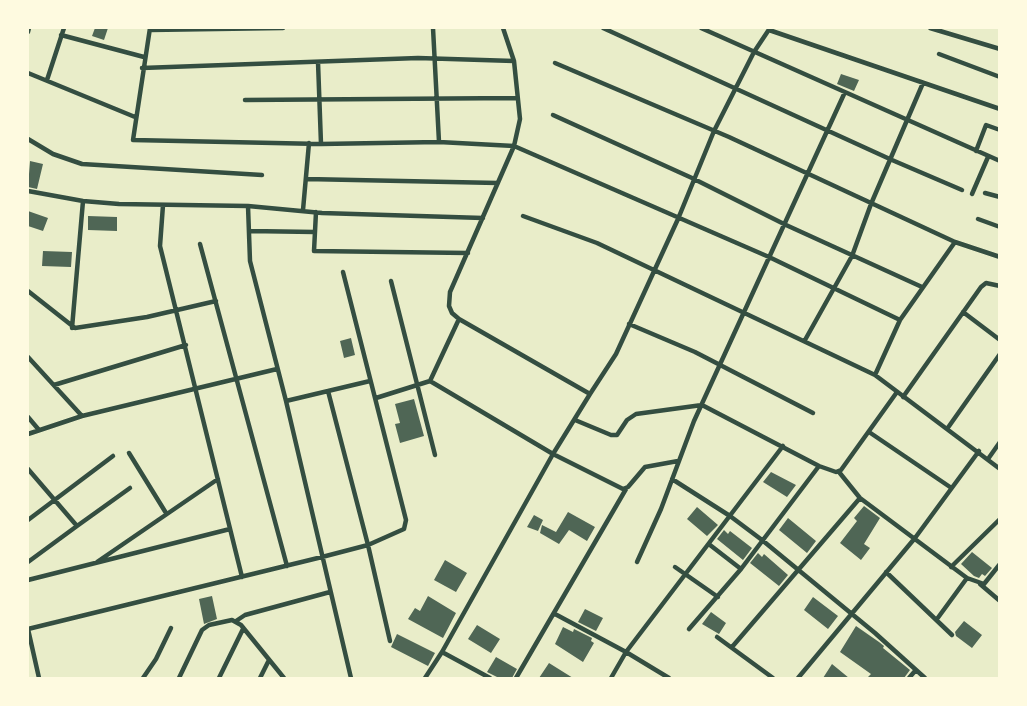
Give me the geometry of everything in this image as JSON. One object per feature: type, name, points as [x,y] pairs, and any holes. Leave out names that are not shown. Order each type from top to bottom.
[{"type":"street","points":[[28,32],[29,28]]},
{"type":"street","points":[[47,80],[64,28]]},
{"type":"street","points":[[283,28],[150,28],[142,68],[133,140],[321,144],[439,142],[514,146],[769,257],[900,320]]},
{"type":"street","points":[[433,28],[435,99],[439,142]]},
{"type":"street","points":[[503,28],[514,61],[520,119],[514,146],[449,298],[452,313],[459,319],[590,394]]},
{"type":"street","points":[[603,28],[827,131],[962,190]]},
{"type":"street","points":[[701,28],[1000,161]]},
{"type":"street","points":[[930,28],[1000,49]]},
{"type":"street","points":[[425,678],[442,652],[553,454],[616,354],[678,219],[714,131],[754,52],[769,29],[1000,109]]},
{"type":"street","points":[[62,35],[144,57]]},
{"type":"street","points":[[939,54],[1000,77]]},
{"type":"street","points":[[142,68],[435,59],[514,61]]},
{"type":"street","points":[[318,62],[321,144]]},
{"type":"street","points":[[555,63],[714,131],[955,242],[1000,257]]},
{"type":"street","points":[[28,73],[135,116]]},
{"type":"street","points":[[806,340],[852,256],[871,204],[892,160],[923,83]]},
{"type":"street","points":[[637,562],[702,405],[769,257],[786,225],[845,92]]},
{"type":"street","points":[[245,100],[517,98]]},
{"type":"street","points":[[553,115],[694,179],[786,225],[922,287]]},
{"type":"street","points":[[976,151],[986,125],[1000,130]]},
{"type":"street","points":[[28,140],[53,154],[82,164],[262,175]]},
{"type":"street","points":[[303,210],[309,143]]},
{"type":"street","points":[[972,194],[988,157]]},
{"type":"street","points":[[306,179],[498,184]]},
{"type":"street","points":[[29,192],[83,201],[163,205],[248,206],[316,212],[483,218]]},
{"type":"street","points":[[985,193],[1000,196]]},
{"type":"street","points":[[72,328],[83,201]]},
{"type":"street","points":[[163,205],[160,246],[178,311],[242,577]]},
{"type":"street","points":[[248,206],[250,261],[286,401],[350,678]]},
{"type":"street","points":[[316,212],[314,252],[468,253]]},
{"type":"street","points":[[523,216],[597,243],[745,311],[875,375],[979,451],[1000,469]]},
{"type":"street","points":[[978,219],[1000,227]]},
{"type":"street","points":[[249,232],[315,232]]},
{"type":"street","points":[[875,375],[900,320],[955,242]]},
{"type":"street","points":[[200,244],[287,566]]},
{"type":"street","points":[[39,678],[28,629],[368,545],[402,531],[406,524],[343,272]]},
{"type":"street","points":[[391,281],[416,386],[435,455]]},
{"type":"street","points":[[903,397],[983,285],[986,283],[1000,286]]},
{"type":"street","points":[[28,290],[72,328],[147,318],[216,301]]},
{"type":"street","points":[[963,312],[1000,340]]},
{"type":"street","points":[[376,398],[430,381],[459,319]]},
{"type":"street","points":[[629,324],[695,352],[813,413]]},
{"type":"street","points":[[54,385],[186,346]]},
{"type":"street","points":[[947,429],[1000,354]]},
{"type":"street","points":[[28,357],[82,416]]},
{"type":"street","points":[[28,434],[82,416],[277,369]]},
{"type":"street","points":[[286,401],[370,381]]},
{"type":"street","points":[[430,381],[553,454],[626,489]]},
{"type":"street","points":[[328,391],[368,545],[390,641]]},
{"type":"street","points":[[839,472],[897,392]]},
{"type":"street","points":[[575,420],[611,436],[617,435],[627,420],[636,414],[702,405],[819,466],[839,472],[860,498],[915,538],[951,568],[980,584],[1000,601]]},
{"type":"street","points":[[28,417],[39,430]]},
{"type":"street","points":[[869,432],[950,487]]},
{"type":"street","points":[[988,459],[1000,442]]},
{"type":"street","points":[[611,678],[626,652],[685,574],[710,545],[783,446]]},
{"type":"street","points":[[798,678],[915,538],[950,487],[979,451]]},
{"type":"street","points":[[129,454],[166,514]]},
{"type":"street","points":[[28,520],[113,456]]},
{"type":"street","points":[[516,678],[555,614],[626,489],[645,467],[678,461]]},
{"type":"street","points":[[689,629],[741,569],[819,466]]},
{"type":"street","points":[[28,472],[78,526]]},
{"type":"street","points":[[95,564],[218,479]]},
{"type":"street","points":[[672,479],[730,516],[762,540],[851,613],[925,678]]},
{"type":"street","points":[[28,562],[130,488]]},
{"type":"street","points":[[732,647],[860,498]]},
{"type":"street","points":[[951,568],[1000,518]]},
{"type":"street","points":[[28,580],[230,529]]},
{"type":"street","points":[[710,545],[741,569]]},
{"type":"street","points":[[980,584],[984,584],[1000,564]]},
{"type":"street","points":[[675,567],[718,597]]},
{"type":"street","points":[[886,572],[937,619],[952,636]]},
{"type":"street","points":[[937,619],[967,578]]},
{"type":"street","points":[[179,678],[202,630],[210,625],[227,620],[236,621],[246,615],[330,592]]},
{"type":"street","points":[[555,614],[626,652],[669,678]]},
{"type":"street","points":[[236,621],[284,678]]},
{"type":"street","points":[[143,678],[156,659],[170,628]]},
{"type":"street","points":[[219,678],[244,629]]},
{"type":"street","points":[[717,637],[773,678]]},
{"type":"street","points":[[442,652],[490,678]]},
{"type":"street","points":[[260,678],[269,660]]},
{"type":"street","points":[[909,678],[916,671]]},
{"type":"building","points":[[95,28],[108,28],[104,40],[92,36]]},
{"type":"building","points":[[841,74],[859,80],[854,91],[837,84]]},
{"type":"building","points":[[30,161],[43,164],[37,189],[28,187]]},
{"type":"building","points":[[28,211],[48,218],[43,231],[28,226]]},
{"type":"building","points":[[88,216],[117,217],[117,231],[88,230]]},
{"type":"building","points":[[43,251],[72,252],[71,267],[42,266]]},
{"type":"building","points":[[351,338],[355,355],[344,358],[340,341]]},
{"type":"building","points":[[414,399],[424,436],[400,443],[395,424],[400,423],[395,404]]},
{"type":"building","points":[[771,472],[796,485],[787,497],[763,482]]},
{"type":"building","points":[[864,506],[880,518],[864,544],[870,548],[861,560],[840,543],[857,521],[854,518]]},
{"type":"building","points":[[697,507],[718,525],[707,536],[687,519]]},
{"type":"building","points":[[568,512],[595,527],[587,541],[569,530],[559,544],[540,533],[542,525],[556,532]]},
{"type":"building","points":[[534,515],[543,520],[538,531],[527,527]]},
{"type":"building","points":[[788,518],[816,541],[807,553],[779,530]]},
{"type":"building","points":[[724,530],[728,534],[730,531],[752,548],[743,560],[717,539]]},
{"type":"building","points":[[972,552],[992,568],[985,576],[982,574],[979,578],[974,576],[961,564]]},
{"type":"building","points":[[758,553],[762,557],[764,554],[788,575],[779,586],[750,563]]},
{"type":"building","points":[[445,560],[467,573],[456,592],[434,580]]},
{"type":"building","points":[[212,596],[217,619],[204,624],[199,599]]},
{"type":"building","points":[[428,596],[456,613],[443,638],[408,619],[415,608],[420,611]]},
{"type":"building","points":[[813,597],[838,616],[828,629],[804,610]]},
{"type":"building","points":[[585,609],[603,618],[596,631],[578,622]]},
{"type":"building","points":[[711,612],[726,623],[719,634],[702,624]]},
{"type":"building","points":[[964,621],[982,635],[972,648],[956,636],[955,632]]},
{"type":"building","points":[[477,625],[500,639],[491,653],[468,639]]},
{"type":"building","points":[[856,626],[884,646],[883,648],[910,670],[904,678],[867,678],[871,674],[840,652]]},
{"type":"building","points":[[563,627],[573,632],[574,629],[592,638],[591,641],[594,643],[583,662],[555,644]]},
{"type":"building","points":[[397,634],[435,653],[428,666],[391,647]]},
{"type":"building","points":[[496,657],[517,669],[512,678],[499,678],[487,672]]},
{"type":"building","points":[[549,663],[573,678],[539,678]]},
{"type":"building","points":[[832,664],[849,678],[823,678]]}]
